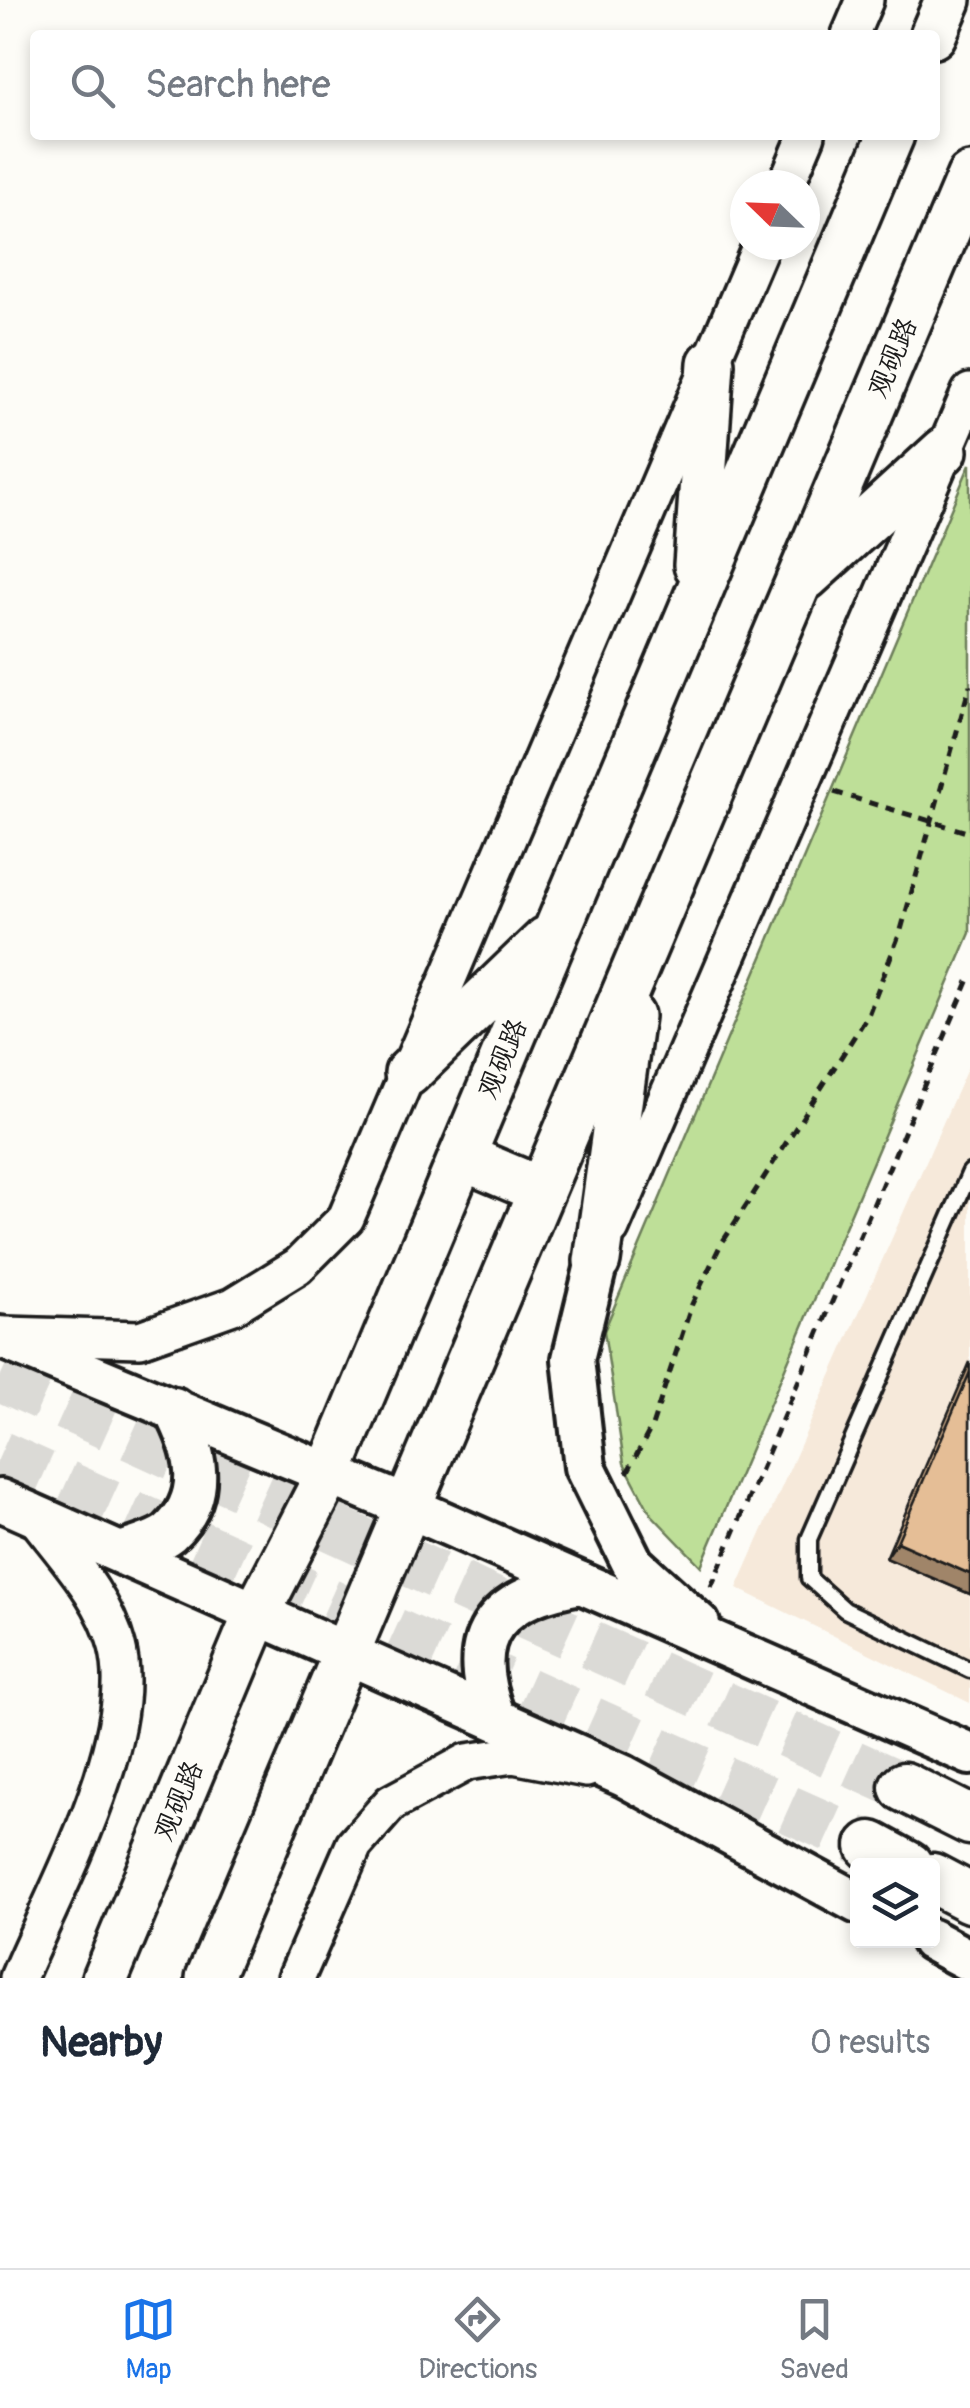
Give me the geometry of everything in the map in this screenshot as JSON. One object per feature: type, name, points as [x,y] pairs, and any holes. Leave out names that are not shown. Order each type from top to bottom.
[{"type":"highway","points":[[904,1787],[970,1820]]},
{"type":"highway","points":[[940,1882],[970,1898]]},
{"type":"main road","points":[[935,30],[948,0]]},
{"type":"main road","name":"观砚路","points":[[104,1978],[258,1611],[329,1474],[889,140]]},
{"type":"main road","name":"观砚路","points":[[210,1978],[970,176]]},
{"type":"main road","points":[[695,602],[711,362]]},
{"type":"main road","points":[[797,584],[944,452]]},
{"type":"main road","points":[[408,1073],[558,928]]},
{"type":"main road","points":[[640,954],[597,1262],[573,1359],[585,1467],[606,1511],[633,1564],[710,1635]]},
{"type":"main road","points":[[462,1157],[540,1190]]},
{"type":"main road","points":[[0,1336],[710,1635],[970,1754]]},
{"type":"main road","points":[[124,1552],[168,1534],[190,1501],[198,1471],[190,1440],[174,1408]]},
{"type":"main road","points":[[15,1505],[624,1776],[850,1898]]},
{"type":"main road","points":[[494,1715],[483,1688],[481,1660],[490,1627],[510,1606],[543,1590],[581,1583]]},
{"type":"main road","points":[[940,1945],[970,1960]]},
{"type":"street","points":[[792,170],[805,140]]},
{"type":"street","points":[[0,1336],[140,1340],[233,1306],[298,1266],[346,1218],[754,260]]},
{"type":"street","points":[[597,1262],[970,392]]},
{"type":"street","points":[[15,1505],[96,1598],[118,1647],[120,1701],[112,1753],[18,1978]]},
{"type":"street","points":[[296,1978],[354,1845],[390,1803],[420,1784],[467,1762],[513,1756],[624,1776]]},
{"type":"lane","points":[[970,1172],[809,1539],[810,1578],[845,1610],[970,1670]]},
{"type":"path","points":[[606,1511],[652,1426],[692,1304],[720,1246],[868,1015],[901,930],[970,684]]},
{"type":"path","points":[[803,783],[970,833]]},
{"type":"path","points":[[710,1635],[970,977]]},
{"type":"shaded area","points":[[970,1062],[970,1703],[737,1588]]},
{"type":"green space","points":[[970,464],[970,933],[701,1566],[651,1514],[624,1463],[604,1331]]},
{"type":"building","points":[[970,1372],[970,1574],[897,1542]]},
{"type":"tunnel","points":[[0,1377],[904,1787]]},
{"type":"tunnel","points":[[0,1455],[871,1846]]}]
